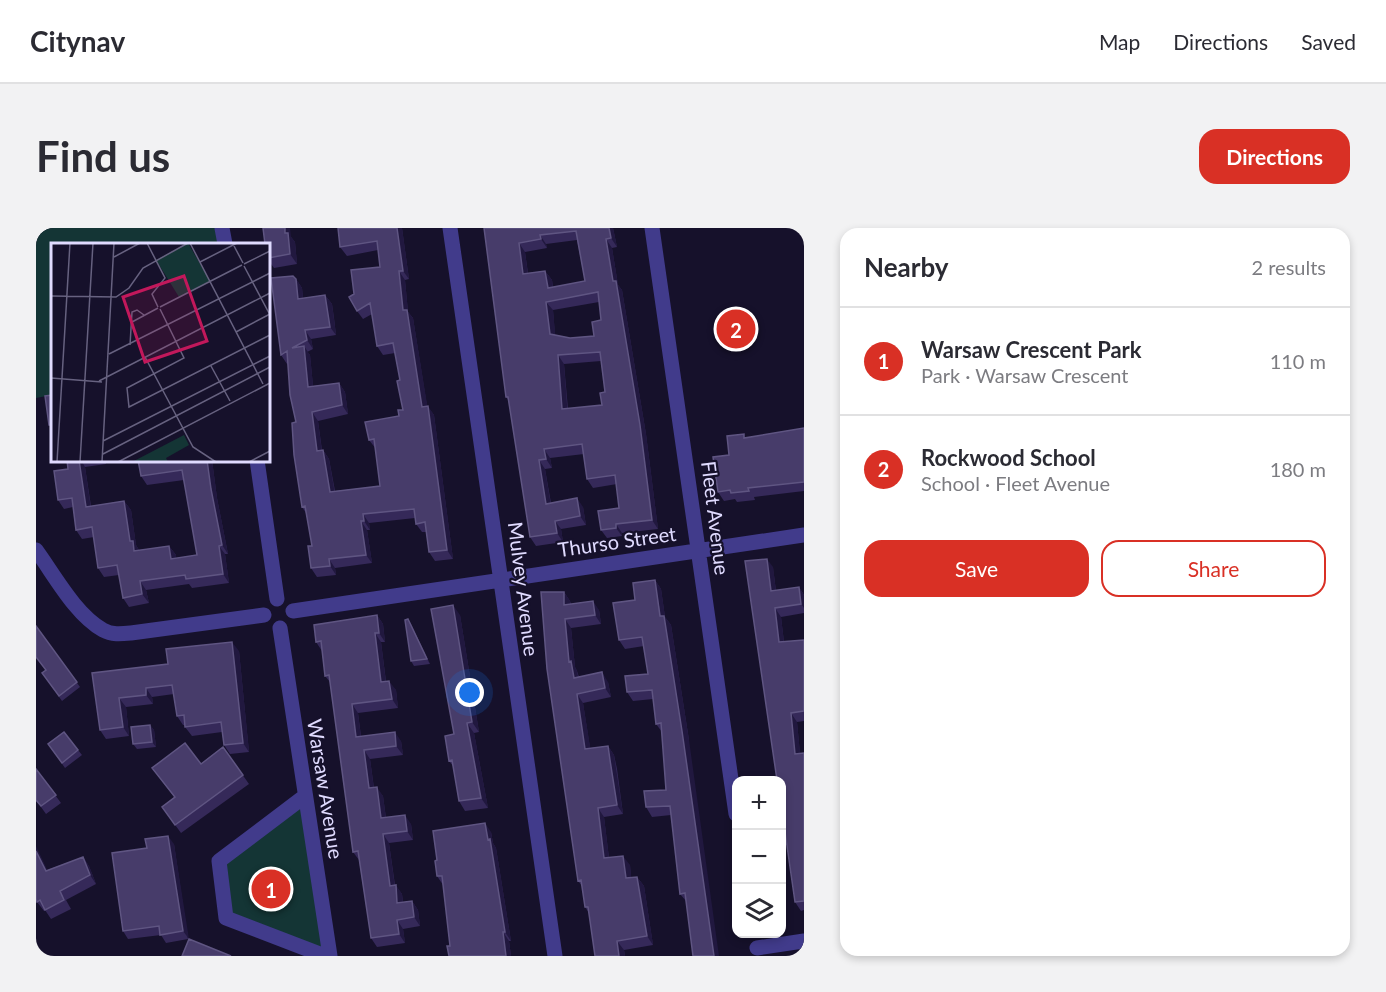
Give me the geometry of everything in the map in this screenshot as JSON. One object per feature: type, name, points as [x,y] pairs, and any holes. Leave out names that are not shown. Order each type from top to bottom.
[{"type":"street","points":[[222,228],[225,243]]},
{"type":"street","name":"Mulvey Avenue","points":[[450,228],[502,580],[501,600],[555,956]]},
{"type":"street","name":"Fleet Avenue","points":[[652,228],[732,787]]},
{"type":"street","points":[[256,462],[277,599]]},
{"type":"street","name":"Thurso Street","points":[[293,611],[804,535]]},
{"type":"street","points":[[36,550],[80,609],[104,631],[117,634],[131,633],[264,615]]},
{"type":"street","points":[[277,599],[285,600],[293,611],[292,620],[280,628],[268,623],[264,615],[268,603],[277,599]]},
{"type":"street","name":"Warsaw Avenue","points":[[280,628],[330,956]]},
{"type":"street","points":[[304,796],[219,861],[226,918],[325,956]]},
{"type":"street","points":[[756,946],[804,941]]},
{"type":"green space","points":[[36,228],[222,228],[225,243],[51,243],[51,395],[36,398]]},
{"type":"green space","points":[[305,796],[330,956],[226,918],[219,861]]},
{"type":"building","points":[[263,228],[285,228],[285,233],[288,233],[290,254],[270,258],[270,243],[265,243]]},
{"type":"building","points":[[338,228],[397,228],[403,271],[399,271],[403,310],[407,310],[422,407],[428,406],[447,550],[429,552],[425,522],[416,524],[414,509],[363,514],[364,521],[361,521],[366,555],[329,559],[330,566],[311,568],[308,546],[312,546],[305,506],[302,507],[294,455],[292,423],[296,422],[290,395],[287,351],[281,355],[271,278],[293,276],[296,279],[298,299],[325,295],[330,327],[305,330],[307,340],[292,348],[304,346],[308,387],[339,383],[342,405],[312,412],[317,451],[323,450],[330,492],[380,486],[374,439],[369,440],[365,422],[399,416],[398,410],[403,410],[393,343],[377,346],[370,303],[357,311],[349,297],[354,294],[351,270],[380,267],[377,241],[340,247]]},
{"type":"building","points":[[484,228],[609,228],[611,238],[606,239],[613,281],[616,281],[640,425],[652,520],[616,524],[616,528],[601,530],[598,511],[619,508],[615,475],[587,479],[582,444],[544,449],[546,459],[539,460],[546,504],[577,498],[580,516],[555,521],[557,533],[530,537],[508,397],[506,397]],"holes":[[[576,231],[585,281],[548,288],[545,271],[523,274],[519,243],[541,239],[540,235]],[[598,292],[601,320],[592,322],[594,336],[570,338],[550,334],[546,302]],[[600,352],[605,392],[600,393],[602,405],[562,409],[558,355]]]},
{"type":"building","points":[[51,395],[51,425],[49,425],[45,396]]},
{"type":"building","points":[[804,428],[804,482],[748,488],[749,491],[718,492],[713,457],[729,455],[727,436],[744,434],[744,438]]},
{"type":"building","points":[[67,462],[79,462],[86,507],[124,501],[130,541],[133,541],[134,551],[169,546],[171,559],[197,555],[182,470],[141,476],[138,462],[207,462],[222,545],[219,546],[223,574],[186,579],[185,575],[140,581],[142,594],[123,598],[117,565],[98,568],[92,527],[76,530],[72,498],[58,500],[54,471],[68,469]]},
{"type":"building","points":[[767,559],[771,591],[799,587],[801,604],[775,608],[779,642],[804,640],[804,711],[791,713],[795,754],[804,753],[804,901],[795,902],[786,839],[786,776],[776,776],[745,561]]},
{"type":"building","points":[[655,580],[660,616],[664,616],[714,956],[693,956],[685,893],[680,894],[670,806],[646,807],[644,791],[666,790],[661,723],[656,724],[652,690],[627,692],[625,676],[648,674],[642,637],[619,640],[613,603],[635,600],[633,583]]},
{"type":"building","points":[[541,592],[564,592],[564,605],[593,601],[595,615],[565,619],[569,662],[571,661],[574,678],[602,672],[605,688],[577,694],[585,749],[608,746],[617,805],[598,808],[604,858],[623,856],[626,878],[637,877],[647,936],[617,941],[619,956],[595,956],[588,907],[585,907],[581,880],[578,881],[547,669]]},
{"type":"building","points":[[453,605],[472,722],[467,723],[481,798],[459,801],[445,736],[454,734],[431,609]]},
{"type":"building","points":[[377,615],[379,633],[375,633],[381,682],[389,681],[392,699],[352,704],[356,737],[395,732],[396,746],[364,750],[369,788],[377,787],[381,818],[405,815],[407,831],[383,834],[390,886],[396,885],[397,903],[412,901],[414,917],[397,920],[399,934],[371,938],[358,851],[353,852],[329,675],[325,676],[321,641],[316,642],[314,625]]},
{"type":"building","points":[[408,619],[427,659],[411,661],[405,620]]},
{"type":"building","points":[[36,626],[77,682],[59,696],[42,673],[46,670],[36,657]]},
{"type":"building","points":[[232,642],[243,743],[224,745],[221,722],[185,727],[184,715],[177,716],[172,685],[146,688],[146,695],[119,698],[123,727],[100,730],[92,673],[168,664],[166,649]]},
{"type":"building","points":[[150,725],[152,742],[133,744],[131,727]]},
{"type":"building","points":[[64,732],[78,750],[62,763],[48,744]]},
{"type":"building","points":[[185,743],[201,764],[223,747],[243,775],[175,825],[162,807],[175,797],[152,768]]},
{"type":"building","points":[[36,769],[56,795],[41,806],[36,800]]},
{"type":"building","points":[[485,823],[488,840],[490,839],[505,932],[503,932],[506,956],[449,956],[447,946],[450,946],[442,876],[437,876],[433,831]]},
{"type":"building","points":[[168,836],[183,931],[160,935],[159,926],[123,931],[112,853],[147,848],[145,839]]},
{"type":"building","points":[[36,851],[46,871],[83,857],[90,875],[60,891],[64,900],[45,910],[40,900],[37,902],[36,899]]},
{"type":"building","points":[[189,939],[231,956],[182,956]]},
{"type":"place","name":"Rockwood School","points":[[736,329]]},
{"type":"place","name":"Warsaw Crescent Park","points":[[271,889]]}]
